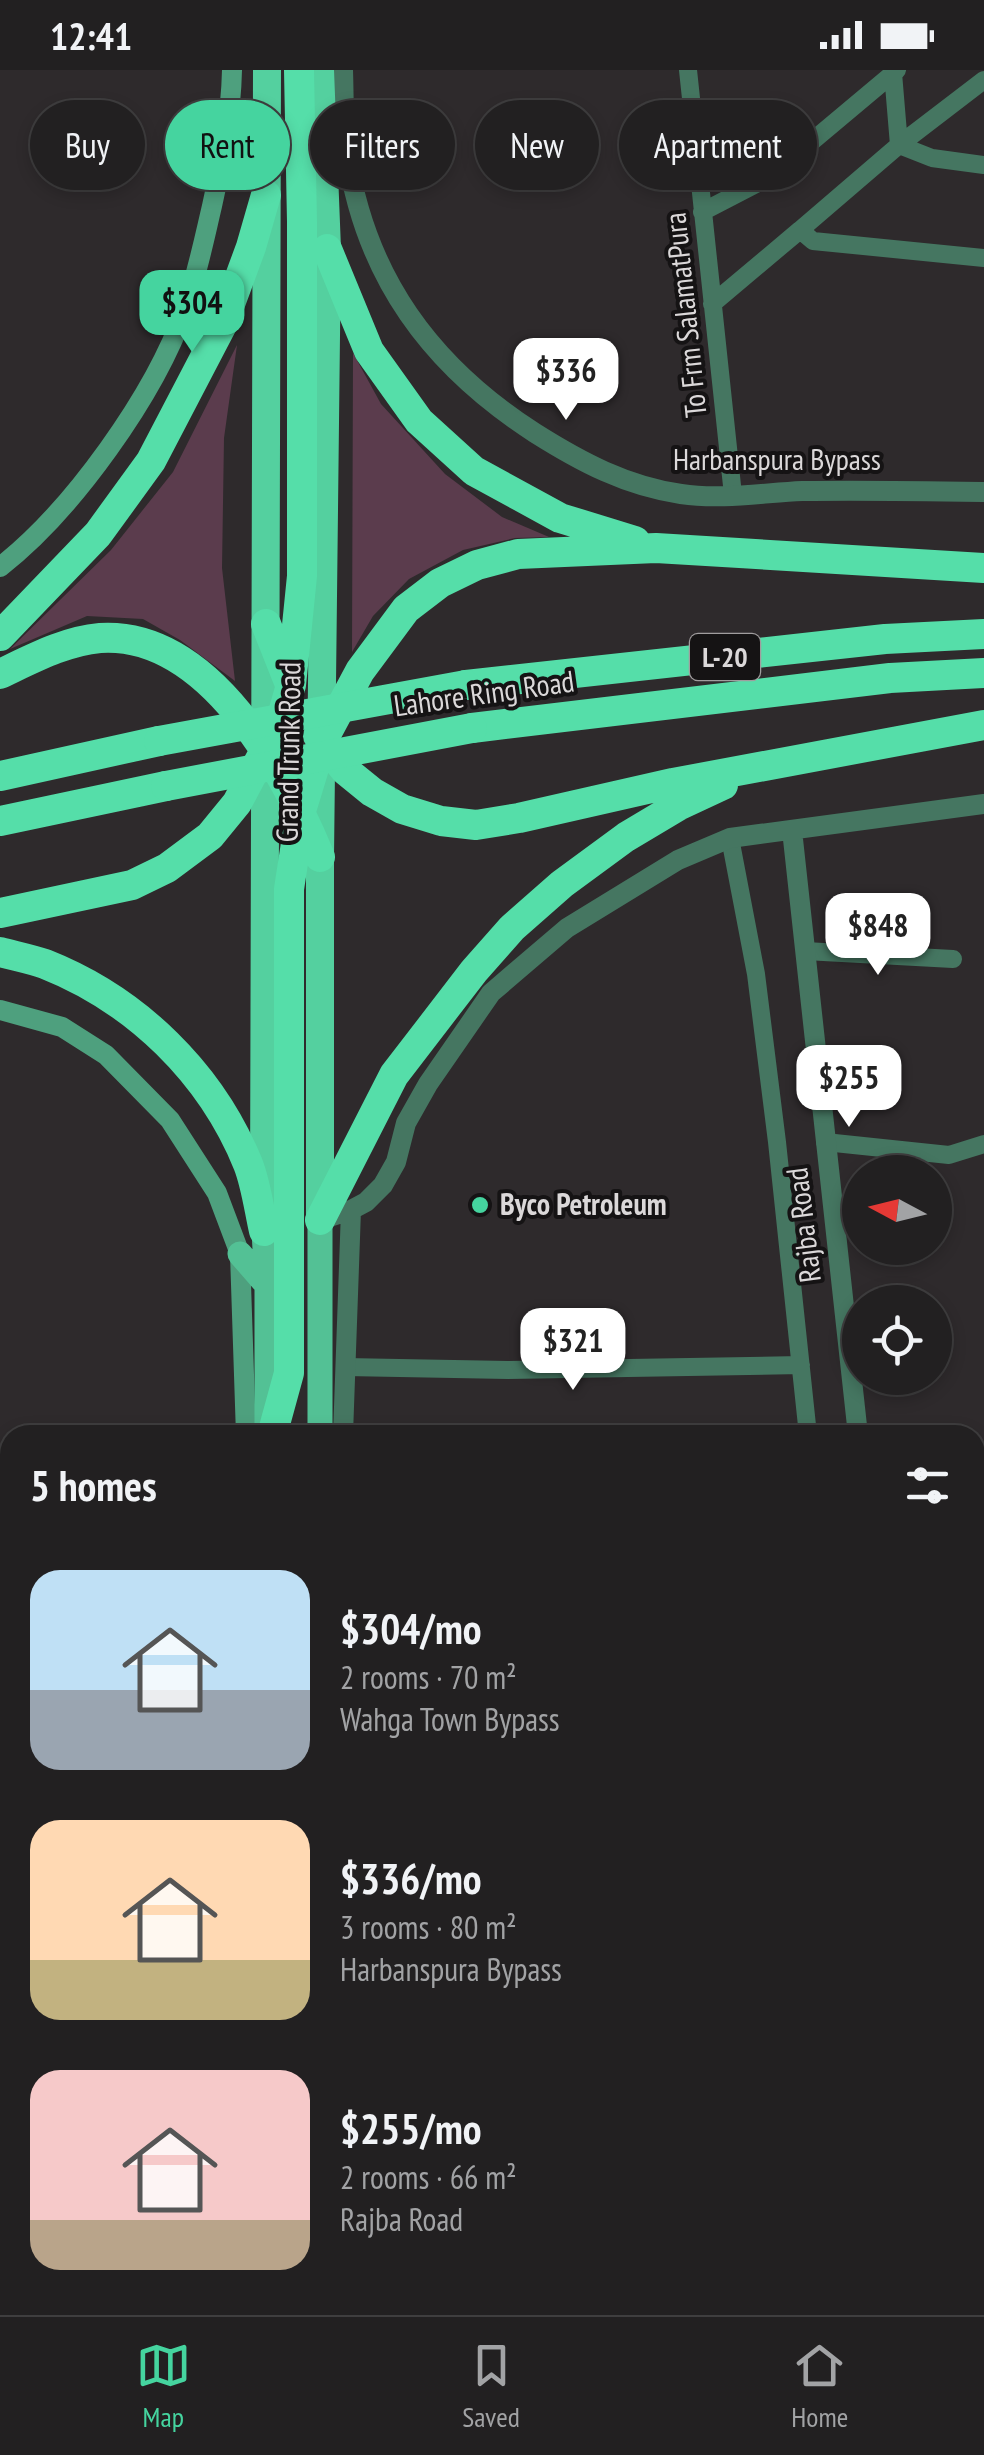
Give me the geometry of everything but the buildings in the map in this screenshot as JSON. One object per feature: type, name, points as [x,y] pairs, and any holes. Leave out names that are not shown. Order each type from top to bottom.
[{"type":"highway","name":"Grand Trunk Road","points":[[264,1231],[266,70]]},
{"type":"highway","points":[[0,913],[132,886],[167,868],[210,836],[237,802],[281,720],[291,685],[302,576],[299,70]]},
{"type":"highway","name":"Grand Trunk Road","points":[[320,70],[327,248],[320,1220]]},
{"type":"highway","points":[[0,636],[98,534],[151,461],[223,323],[266,195]]},
{"type":"highway","points":[[327,248],[368,351],[419,421],[474,471],[560,518],[656,548]]},
{"type":"highway","points":[[273,1425],[290,1373],[289,888],[301,811],[322,742],[380,640],[406,609],[440,583],[476,565],[518,554],[656,548],[984,568]]},
{"type":"highway","points":[[266,624],[302,711],[345,770],[402,809],[440,821],[476,825],[519,818],[674,782],[984,725]]},
{"type":"highway","name":"Lahore Ring Road","points":[[0,776],[158,740],[466,685],[884,639],[984,634]]},
{"type":"highway","points":[[0,674],[79,640],[106,638],[146,644],[172,656],[206,678],[264,749],[301,811],[320,856]]},
{"type":"highway","name":"Lahore Ring Road","points":[[0,821],[472,728],[890,678],[984,673]]},
{"type":"highway","points":[[320,1220],[394,1075],[474,970],[512,928],[562,884],[626,837],[678,806],[757,768]]},
{"type":"highway","points":[[0,952],[43,963],[93,986],[144,1021],[190,1066],[221,1110],[249,1166],[264,1231]]},
{"type":"main road","points":[[0,567],[40,530],[93,470],[141,398],[176,330],[196,276],[226,146],[232,70]]},
{"type":"main road","points":[[0,1010],[62,1027],[106,1055],[170,1120],[216,1193],[240,1254],[267,1285]]},
{"type":"main road","name":"Grand Trunk Road","points":[[320,1220],[320,1425]]},
{"type":"main road","name":"Grand Trunk Road","points":[[264,1231],[270,1425]]},
{"type":"main road","points":[[240,1254],[246,1425]]},
{"type":"street","name":"Harbanspura Bypass","points":[[343,70],[347,156],[362,218],[386,278],[410,318],[440,355],[513,419],[574,458],[612,476],[684,494],[984,492]]},
{"type":"street","name":"To Frm SalamatPura","points":[[688,70],[733,495]]},
{"type":"street","points":[[702,212],[760,182],[895,72]]},
{"type":"street","points":[[895,72],[899,145]]},
{"type":"street","points":[[712,304],[899,145],[984,80]]},
{"type":"street","points":[[899,145],[932,158],[984,165]]},
{"type":"street","points":[[800,230],[813,242],[984,258]]},
{"type":"street","points":[[320,1220],[351,1210],[375,1194],[390,1175],[406,1123],[428,1084],[491,993],[567,928],[678,860],[730,838],[984,804]]},
{"type":"street","name":"Rajba Road","points":[[792,830],[857,1425]]},
{"type":"street","points":[[730,838],[756,974],[807,1425]]},
{"type":"street","points":[[805,951],[953,959]]},
{"type":"street","points":[[825,1142],[949,1155],[984,1144]]},
{"type":"street","points":[[343,1425],[351,1210]]},
{"type":"street","points":[[345,1367],[508,1370],[801,1365]]},
{"type":"street","points":[[0,1679],[0,1694]]},
{"type":"shaded area","points":[[237,345],[224,438],[222,568],[235,681],[180,640],[143,619],[87,616],[10,649],[111,550],[173,472]]},
{"type":"shaded area","points":[[353,353],[381,404],[445,474],[502,517],[549,537],[515,538],[463,550],[409,579],[373,616],[352,652]]},
{"type":"place","name":"Byco Petroleum","points":[[480,1205]]}]
